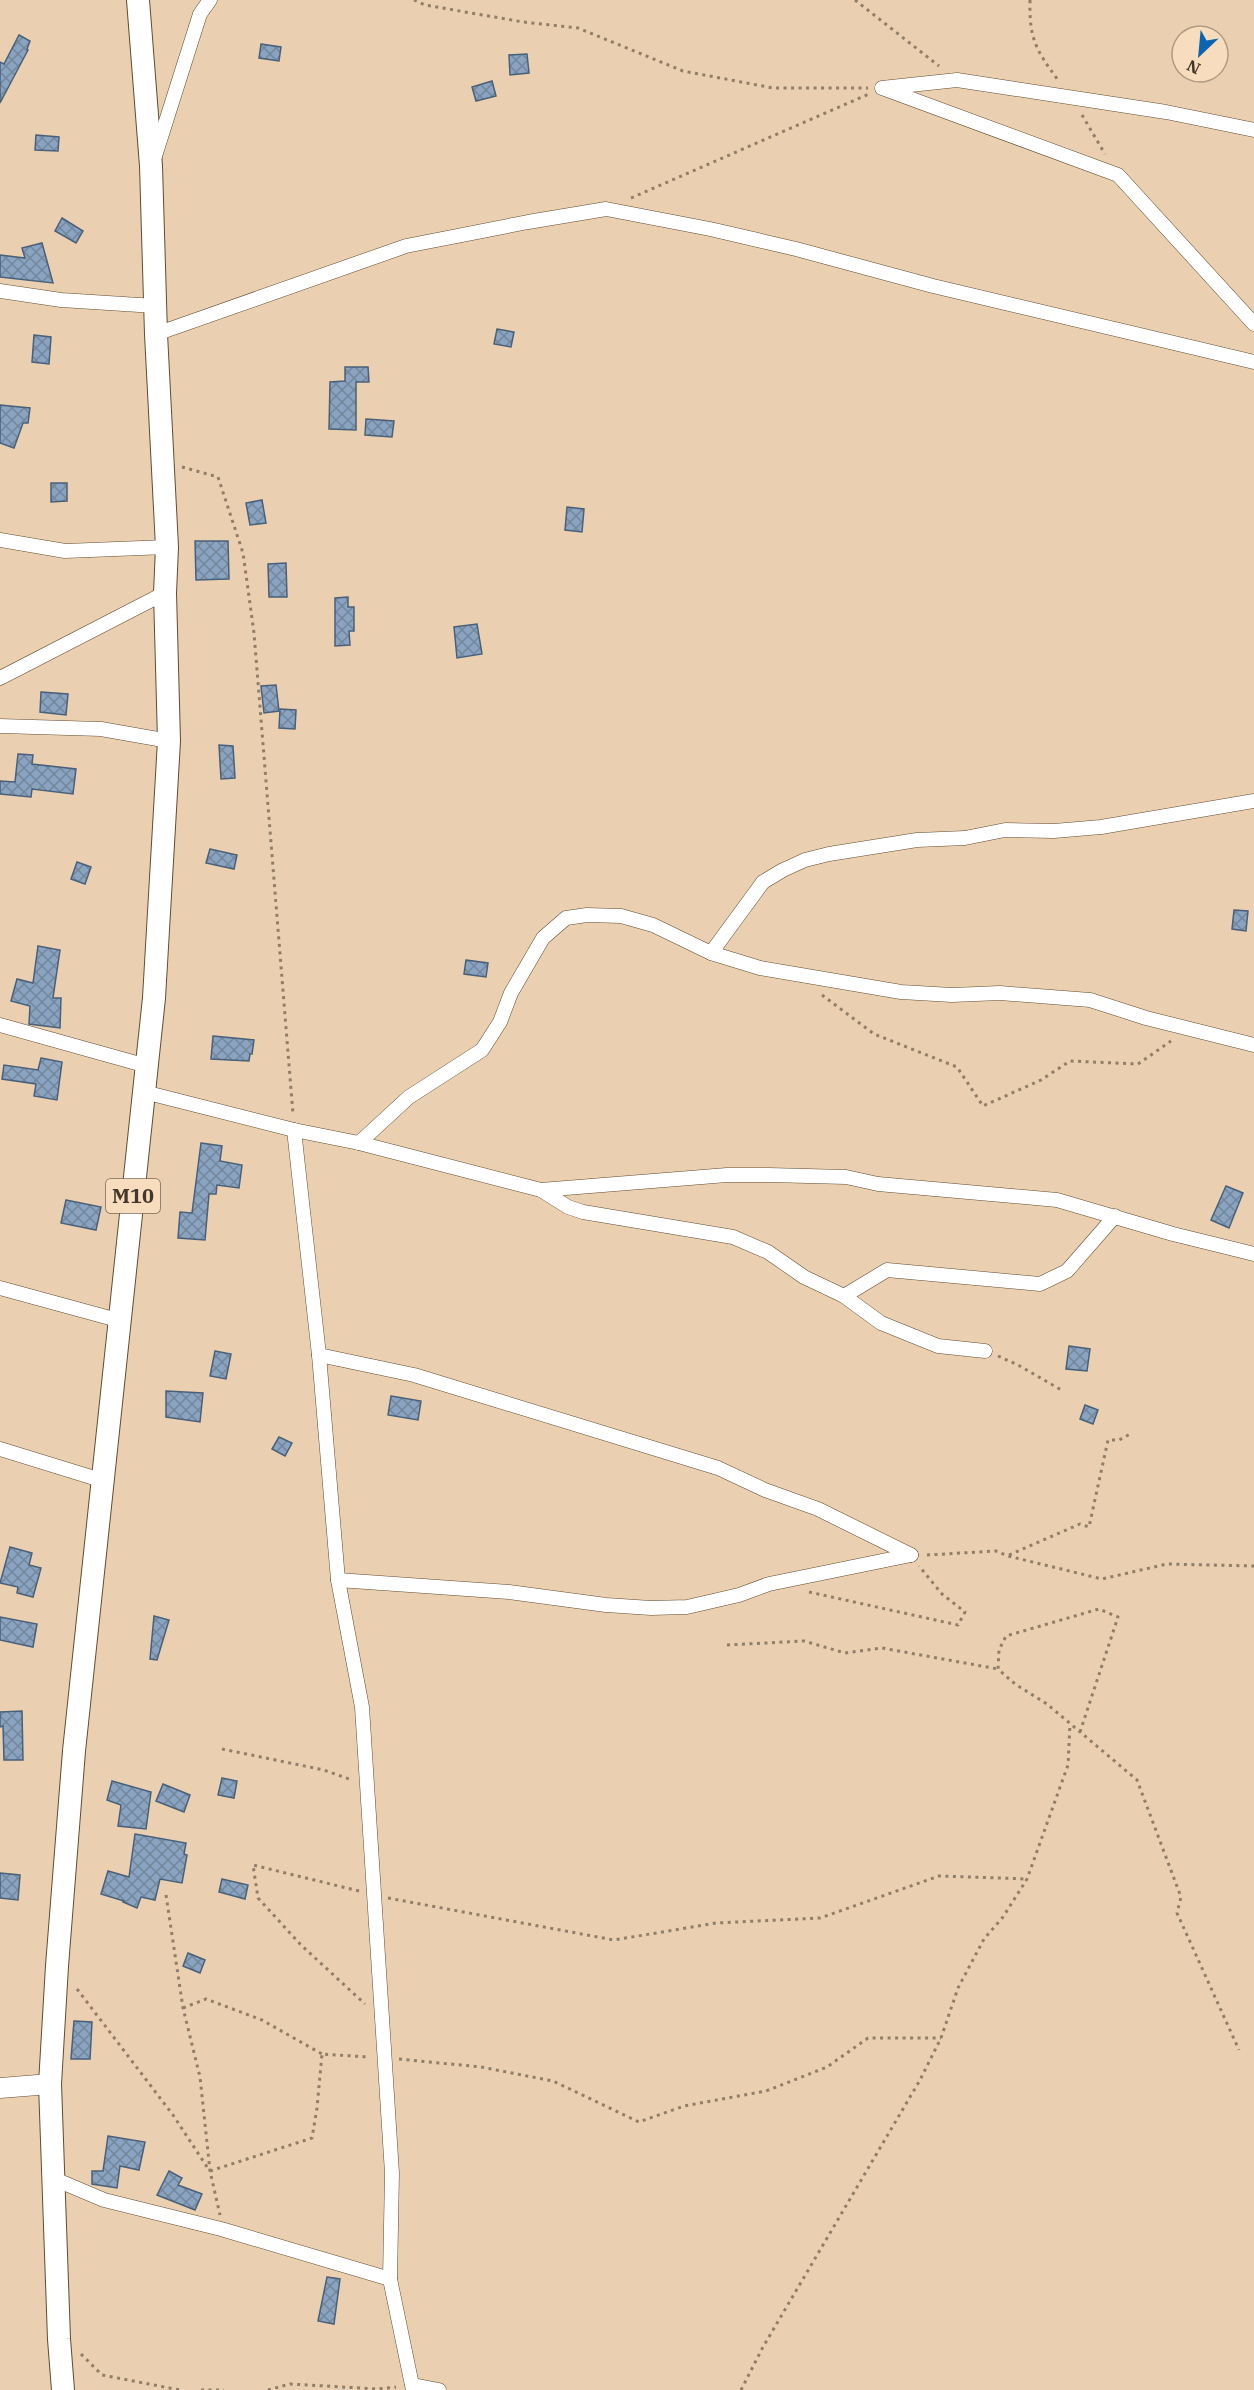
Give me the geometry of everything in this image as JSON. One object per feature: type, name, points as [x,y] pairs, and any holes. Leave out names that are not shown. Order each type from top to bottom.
[{"type":"main road","name":"M10","points":[[63,2390],[58,2339],[50,2084],[57,1966],[74,1751],[154,998],[169,741],[165,593],[167,547],[156,334],[151,166],[138,0]]},
{"type":"main road","points":[[0,2088],[50,2084]]},
{"type":"street","points":[[151,166],[200,15],[210,0]]},
{"type":"street","points":[[882,88],[957,80],[1166,112],[1254,130]]},
{"type":"street","points":[[882,88],[1118,175],[1254,324]]},
{"type":"street","points":[[156,334],[406,246],[606,209],[710,229],[796,249],[945,288],[1254,362]]},
{"type":"street","points":[[0,291],[61,300],[155,306]]},
{"type":"street","points":[[0,540],[65,551],[167,547]]},
{"type":"street","points":[[0,678],[165,593]]},
{"type":"street","points":[[0,726],[101,729],[169,741]]},
{"type":"street","points":[[711,953],[763,882],[805,860],[917,840],[965,838],[1005,830],[1054,831],[1101,827],[1254,801]]},
{"type":"street","points":[[359,1143],[409,1097],[436,1077],[482,1050],[500,1022],[511,993],[543,938],[566,918],[587,915],[621,916],[653,925],[711,953],[760,968],[901,992],[1000,993],[1090,1000],[1254,1045]]},
{"type":"street","points":[[0,1025],[147,1066]]},
{"type":"street","points":[[144,1092],[294,1131],[359,1143],[541,1190],[568,1207],[583,1212],[733,1237],[768,1252],[804,1277],[844,1296],[881,1323],[914,1338],[938,1346],[985,1351]]},
{"type":"street","points":[[294,1131],[319,1355],[338,1580],[362,1707],[392,2174],[390,2278],[413,2388],[439,2390]]},
{"type":"street","points":[[541,1190],[727,1175],[846,1178],[878,1184],[1058,1200],[1173,1234],[1254,1254]]},
{"type":"street","points":[[844,1296],[887,1270],[1040,1284],[1067,1271],[1115,1216]]},
{"type":"street","points":[[0,1288],[121,1321]]},
{"type":"street","points":[[319,1355],[414,1375],[718,1468],[765,1490],[818,1509],[910,1555]]},
{"type":"street","points":[[0,1449],[104,1482]]},
{"type":"street","points":[[338,1580],[509,1592],[606,1605],[651,1608],[687,1607],[769,1584],[910,1555]]},
{"type":"street","points":[[52,2178],[104,2200],[220,2229],[390,2278]]},
{"type":"path","points":[[414,0],[425,5],[523,22],[578,28],[683,70],[762,86],[819,90],[882,88]]},
{"type":"path","points":[[855,0],[957,80]]},
{"type":"path","points":[[606,209],[882,88]]},
{"type":"path","points":[[162,462],[218,477],[243,553],[254,633],[294,1131]]},
{"type":"path","points":[[819,993],[874,1034],[957,1066],[983,1106],[1041,1080],[1070,1060],[1138,1064],[1189,1028]]},
{"type":"path","points":[[985,1351],[1018,1365],[1063,1391]]},
{"type":"path","points":[[1008,1556],[1080,1524],[1089,1527],[1108,1440],[1119,1440],[1131,1433]]},
{"type":"path","points":[[910,1555],[996,1551],[1102,1579],[1167,1564],[1254,1566]]},
{"type":"path","points":[[803,1591],[958,1625],[965,1612],[942,1594],[910,1555]]},
{"type":"path","points":[[998,1669],[999,1650],[1006,1636],[1099,1609],[1118,1617],[1080,1732]]},
{"type":"path","points":[[727,1644],[804,1641],[845,1653],[882,1648],[998,1669],[1015,1684],[1047,1704],[1137,1780],[1181,1897],[1177,1913],[1239,2050]]},
{"type":"path","points":[[741,2390],[763,2347],[920,2080],[941,2038],[958,1988],[984,1939],[1003,1917],[1027,1879],[1068,1765],[1070,1724]]},
{"type":"path","points":[[222,1749],[324,1770],[367,1786]]},
{"type":"path","points":[[384,2022],[301,1945],[258,1898],[253,1864],[375,1895],[614,1940],[716,1923],[820,1918],[939,1876],[1027,1879]]},
{"type":"path","points":[[166,1895],[183,2008],[200,2077],[210,2171],[220,2210],[220,2229]]},
{"type":"path","points":[[57,1966],[160,2097],[210,2171]]},
{"type":"path","points":[[183,2008],[206,1999],[262,2020],[322,2054],[482,2067],[553,2081],[639,2122],[684,2106],[766,2091],[827,2067],[868,2038],[941,2038]]},
{"type":"path","points":[[210,2171],[312,2138],[322,2054]]},
{"type":"path","points":[[58,2339],[82,2354],[102,2375],[180,2390]]},
{"type":"path","points":[[268,2390],[290,2384],[378,2389],[413,2388]]},
{"type":"path","points":[[201,2390],[224,2390]]},
{"type":"building","points":[[19,35],[30,41],[28,50],[0,103],[0,62],[4,64]]},
{"type":"building","points":[[261,44],[281,47],[279,61],[259,58]]},
{"type":"building","points":[[527,54],[529,73],[510,75],[509,55]]},
{"type":"building","points":[[492,81],[496,96],[476,101],[472,87]]},
{"type":"building","points":[[36,135],[59,137],[58,151],[35,150]]},
{"type":"building","points":[[62,218],[83,231],[76,243],[55,231]]},
{"type":"building","points":[[42,243],[53,283],[0,277],[0,255],[25,258],[22,248]]},
{"type":"building","points":[[497,329],[514,332],[511,347],[494,344]]},
{"type":"building","points":[[34,335],[51,337],[49,364],[32,362]]},
{"type":"building","points":[[345,367],[368,367],[369,382],[356,382],[356,430],[329,429],[330,382],[345,381]]},
{"type":"building","points":[[0,405],[30,408],[28,423],[23,423],[14,448],[0,443]]},
{"type":"building","points":[[366,419],[394,421],[392,437],[365,435]]},
{"type":"building","points":[[51,483],[67,483],[67,501],[51,502]]},
{"type":"building","points":[[262,500],[266,523],[250,525],[246,503]]},
{"type":"building","points":[[567,507],[584,509],[582,532],[565,530]]},
{"type":"building","points":[[195,541],[228,541],[229,579],[196,580]]},
{"type":"building","points":[[286,563],[287,597],[269,597],[268,564]]},
{"type":"building","points":[[348,597],[348,607],[354,607],[354,631],[349,631],[350,645],[335,646],[335,598]]},
{"type":"building","points":[[477,624],[482,654],[457,658],[454,627]]},
{"type":"building","points":[[276,685],[279,711],[264,713],[261,686]]},
{"type":"building","points":[[41,692],[68,694],[66,715],[40,712]]},
{"type":"building","points":[[280,709],[296,710],[295,729],[279,728]]},
{"type":"building","points":[[219,745],[233,746],[235,778],[221,779]]},
{"type":"building","points":[[18,754],[33,755],[32,764],[76,769],[73,794],[32,789],[31,797],[0,794],[0,781],[15,782]]},
{"type":"building","points":[[210,849],[237,855],[234,869],[206,863]]},
{"type":"building","points":[[77,862],[91,867],[85,884],[71,879]]},
{"type":"building","points":[[1234,910],[1248,911],[1246,931],[1232,929]]},
{"type":"building","points":[[38,946],[60,950],[53,998],[61,998],[60,1028],[29,1024],[30,1006],[11,1001],[17,979],[33,983]]},
{"type":"building","points":[[466,960],[488,963],[486,977],[464,974]]},
{"type":"building","points":[[213,1036],[254,1040],[249,1061],[211,1059]]},
{"type":"building","points":[[41,1058],[62,1062],[57,1100],[34,1096],[36,1084],[2,1079],[4,1065],[38,1070]]},
{"type":"building","points":[[201,1143],[222,1146],[220,1161],[242,1165],[239,1188],[217,1185],[216,1194],[209,1194],[205,1240],[178,1238],[180,1212],[192,1213]]},
{"type":"building","points":[[1226,1186],[1243,1193],[1229,1228],[1211,1220]]},
{"type":"building","points":[[66,1200],[101,1207],[96,1230],[61,1223]]},
{"type":"building","points":[[1069,1346],[1090,1349],[1087,1371],[1066,1369]]},
{"type":"building","points":[[215,1351],[231,1354],[226,1379],[210,1376]]},
{"type":"building","points":[[166,1391],[203,1393],[200,1422],[166,1417]]},
{"type":"building","points":[[391,1396],[421,1401],[418,1420],[388,1415]]},
{"type":"building","points":[[1085,1405],[1098,1410],[1093,1424],[1080,1419]]},
{"type":"building","points":[[279,1437],[292,1443],[285,1456],[272,1449]]},
{"type":"building","points":[[10,1547],[32,1553],[29,1565],[41,1568],[33,1597],[17,1593],[18,1587],[0,1583]]},
{"type":"building","points":[[154,1616],[169,1620],[157,1660],[150,1659]]},
{"type":"building","points":[[0,1617],[37,1624],[33,1647],[0,1640]]},
{"type":"building","points":[[22,1711],[23,1760],[4,1760],[3,1726],[0,1727],[0,1712]]},
{"type":"building","points":[[222,1778],[237,1781],[234,1798],[218,1795]]},
{"type":"building","points":[[112,1781],[151,1792],[146,1829],[118,1826],[121,1805],[107,1800]]},
{"type":"building","points":[[163,1784],[190,1795],[184,1812],[156,1801]]},
{"type":"building","points":[[135,1834],[186,1843],[184,1854],[187,1855],[182,1883],[160,1879],[155,1900],[141,1897],[137,1908],[124,1901],[101,1894],[108,1871],[129,1877]]},
{"type":"building","points":[[0,1873],[20,1875],[18,1900],[0,1898]]},
{"type":"building","points":[[222,1879],[248,1885],[245,1899],[219,1892]]},
{"type":"building","points":[[188,1953],[205,1960],[200,1973],[183,1966]]},
{"type":"building","points":[[74,2021],[92,2022],[90,2059],[71,2059]]},
{"type":"building","points":[[108,2136],[145,2142],[139,2170],[120,2166],[117,2188],[92,2184],[92,2171],[103,2171]]},
{"type":"building","points":[[169,2171],[182,2178],[178,2185],[202,2194],[195,2210],[157,2195]]},
{"type":"building","points":[[327,2277],[340,2279],[334,2324],[318,2321]]}]
